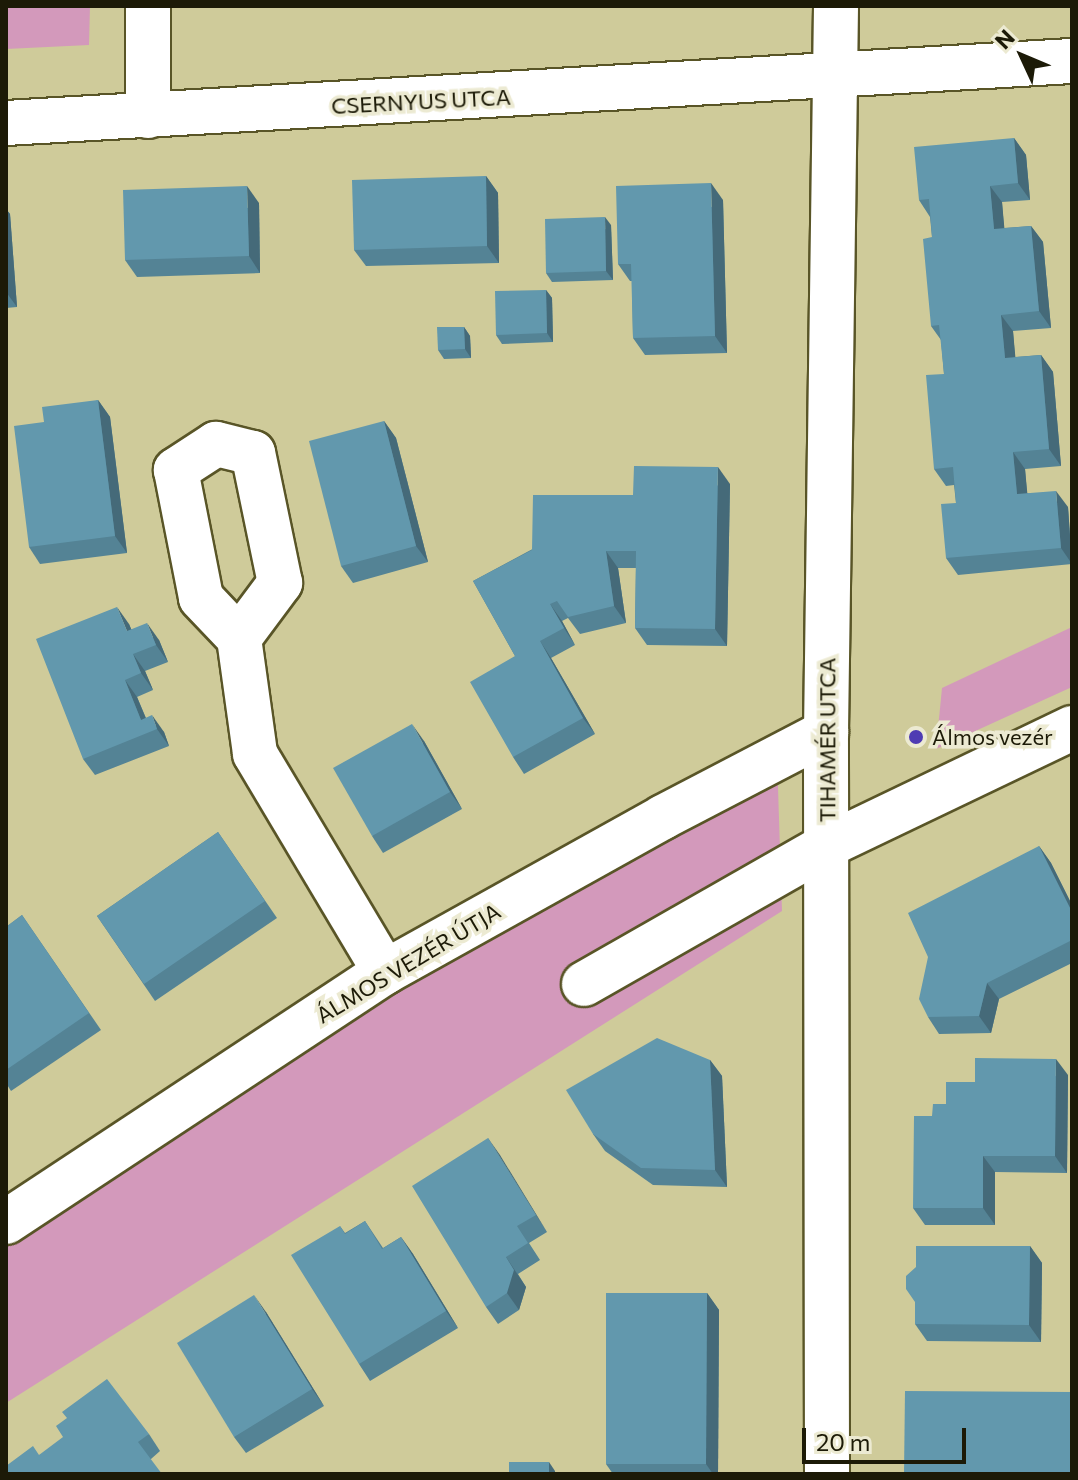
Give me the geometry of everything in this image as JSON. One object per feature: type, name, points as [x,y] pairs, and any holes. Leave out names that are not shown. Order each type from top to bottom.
[{"type":"street","points":[[148,6],[148,116]]},
{"type":"street","name":"TIHAMÉR UTCA","points":[[827,1474],[826,732],[836,6]]},
{"type":"street","points":[[836,77],[1072,61]]},
{"type":"street","name":"CSERNYUS UTCA","points":[[6,123],[836,77]]},
{"type":"street","points":[[239,638],[255,754],[385,972]]},
{"type":"street","points":[[584,984],[828,845],[1072,728]]},
{"type":"street","name":"ÁLMOS VEZÉR ÚTJA","points":[[6,1222],[385,972],[663,817],[826,732]]},
{"type":"shaded area","points":[[6,6],[90,6],[89,45],[6,49]]},
{"type":"shaded area","points":[[1072,627],[1072,687],[936,749],[942,688]]},
{"type":"shaded area","points":[[777,757],[782,911],[6,1403],[6,1222]]},
{"type":"building","points":[[1014,138],[1018,183],[990,186],[994,229],[1031,226],[1039,311],[1001,315],[1005,358],[1041,355],[1049,449],[1013,452],[1017,494],[1056,491],[1061,548],[946,558],[941,504],[956,503],[953,467],[934,469],[926,375],[944,374],[939,325],[931,326],[923,239],[932,237],[929,199],[919,200],[914,147]]},
{"type":"building","points":[[486,176],[487,246],[354,250],[352,180]]},
{"type":"building","points":[[711,183],[715,336],[633,338],[631,264],[618,264],[616,186]]},
{"type":"building","points":[[247,186],[249,256],[125,260],[123,190]]},
{"type":"building","points":[[605,217],[606,271],[546,273],[545,219]]},
{"type":"building","points":[[546,290],[547,333],[496,335],[495,291]]},
{"type":"building","points":[[437,327],[464,327],[465,349],[438,350]]},
{"type":"building","points":[[98,400],[115,536],[29,547],[14,426],[44,422],[42,407]]},
{"type":"building","points":[[384,421],[416,546],[341,566],[309,441]]},
{"type":"building","points":[[634,466],[718,467],[715,629],[635,628],[636,551],[606,551],[614,606],[568,617],[557,601],[550,604],[564,628],[540,641],[583,718],[513,757],[470,682],[515,656],[473,581],[532,550],[533,495],[633,495]]},
{"type":"building","points":[[117,607],[127,631],[147,623],[156,645],[133,654],[141,673],[125,680],[141,720],[152,715],[157,729],[83,759],[36,639]]},
{"type":"building","points":[[412,724],[450,792],[372,836],[333,768]]},
{"type":"building","points":[[218,832],[265,901],[144,984],[97,916]]},
{"type":"building","points":[[1039,846],[1072,912],[1072,940],[987,983],[979,1016],[928,1017],[919,999],[928,957],[908,913]]},
{"type":"building","points":[[22,915],[89,1013],[6,1070],[6,927]]},
{"type":"building","points":[[657,1038],[710,1060],[715,1170],[641,1168],[593,1134],[566,1090]]},
{"type":"building","points":[[975,1058],[1056,1059],[1055,1156],[983,1156],[983,1208],[913,1208],[914,1116],[932,1116],[933,1104],[946,1104],[946,1082],[975,1082]]},
{"type":"building","points":[[488,1138],[536,1215],[517,1226],[528,1243],[506,1257],[514,1270],[507,1293],[486,1307],[412,1186]]},
{"type":"building","points":[[365,1221],[382,1249],[401,1237],[446,1311],[359,1364],[291,1255],[340,1226],[345,1234]]},
{"type":"building","points":[[916,1246],[1030,1246],[1029,1325],[915,1324],[915,1302],[906,1289],[906,1276],[916,1267]]},
{"type":"building","points":[[606,1293],[707,1293],[706,1464],[606,1464]]},
{"type":"building","points":[[254,1295],[312,1389],[234,1437],[177,1343]]},
{"type":"building","points":[[107,1379],[149,1434],[138,1442],[162,1474],[6,1474],[6,1466],[33,1446],[39,1455],[63,1437],[56,1426],[67,1418],[62,1412]]},
{"type":"building","points":[[905,1391],[1072,1392],[1072,1474],[904,1474]]},
{"type":"building","points":[[509,1462],[549,1462],[549,1474],[509,1474]]},
{"type":"place","name":"Álmos vezér","points":[[916,737]]}]
